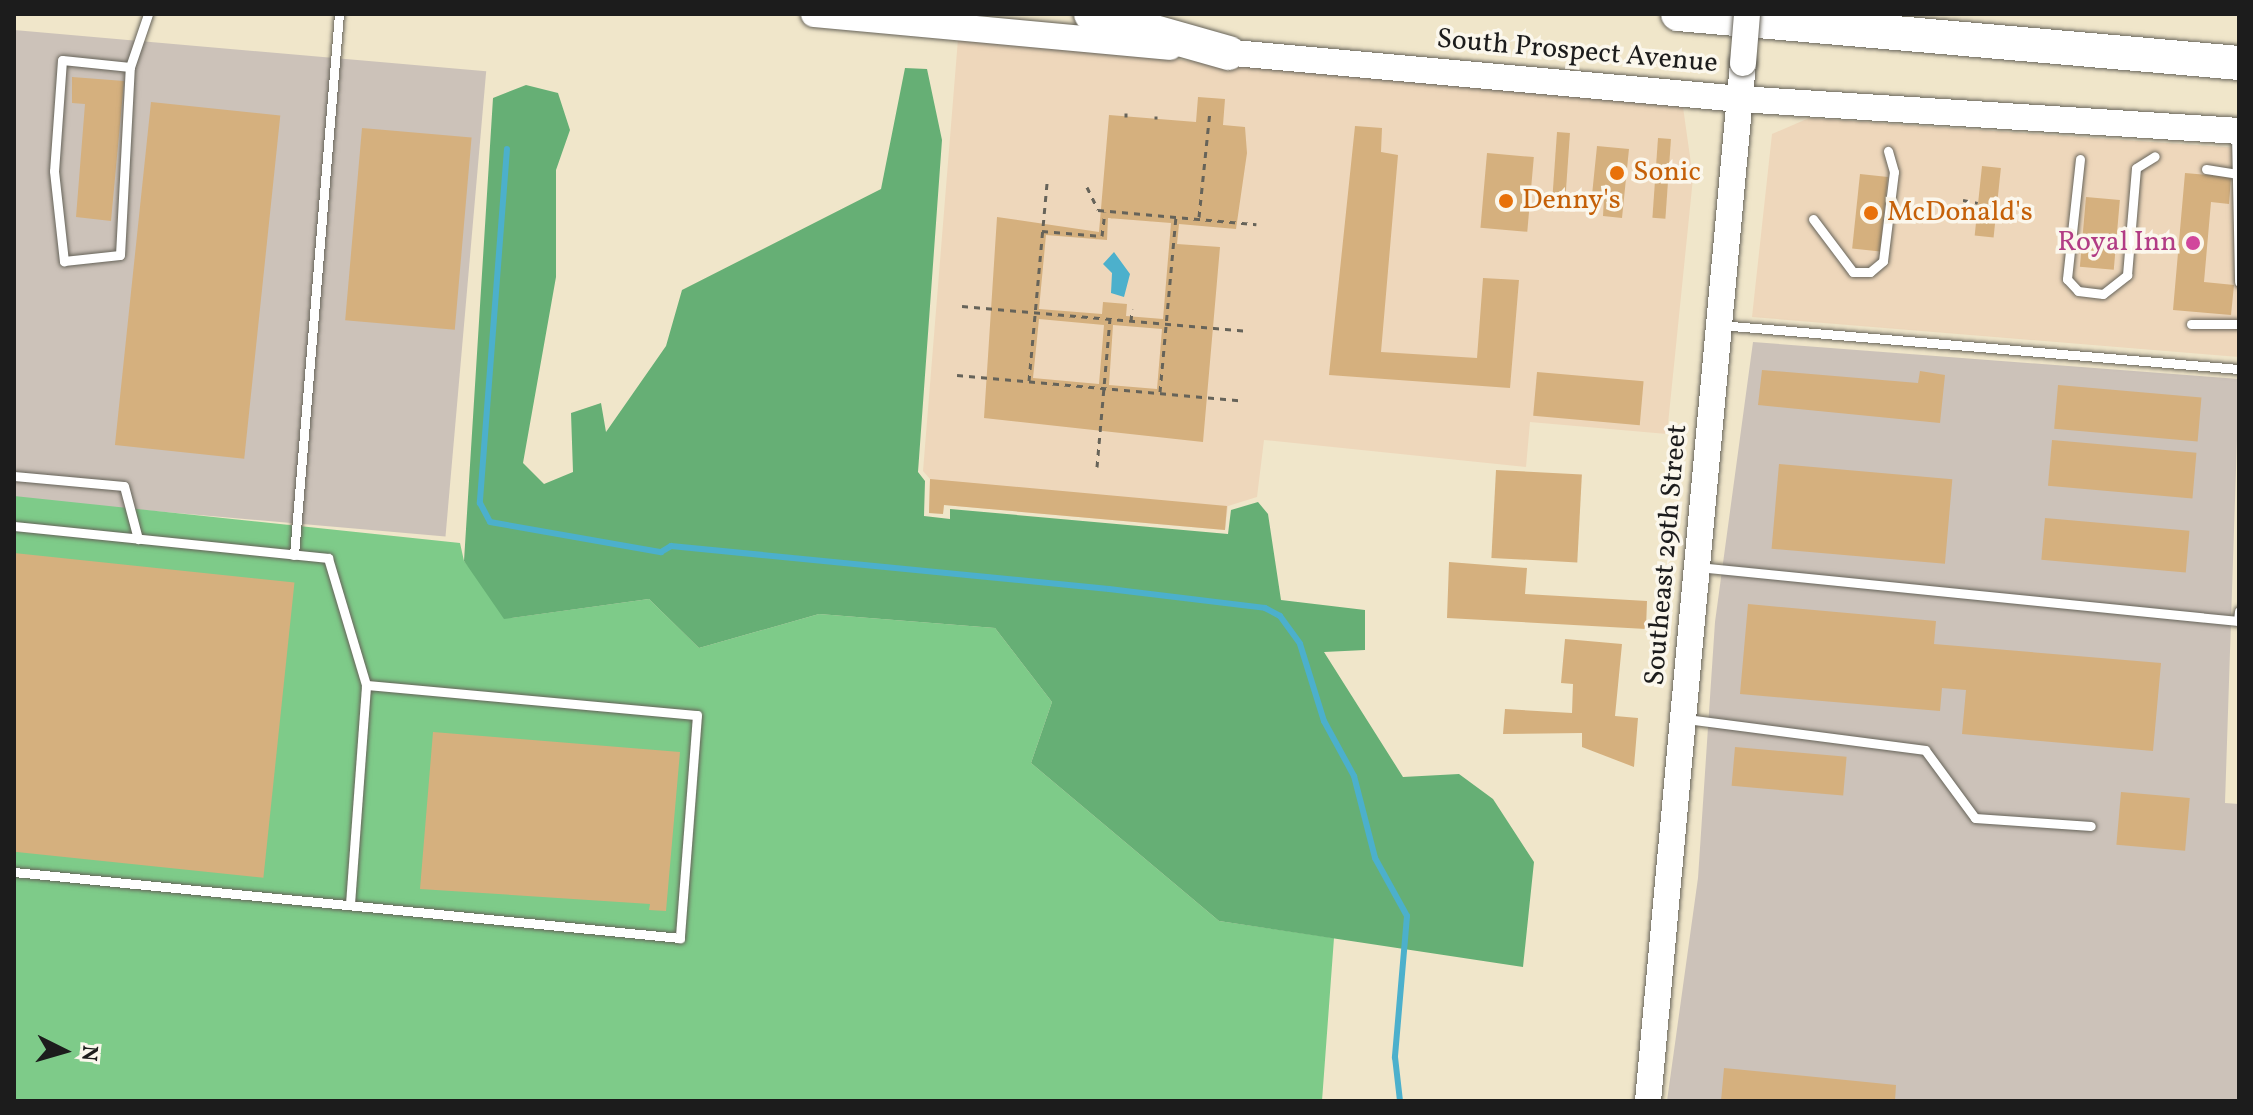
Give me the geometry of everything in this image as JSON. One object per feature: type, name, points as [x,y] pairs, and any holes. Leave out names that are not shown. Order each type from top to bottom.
[{"type":"highway","points":[[1091,14],[1229,53]]},
{"type":"highway","points":[[1678,14],[2239,63]]},
{"type":"main road","name":"South Prospect Avenue","points":[[814,14],[1740,99],[2238,130]]},
{"type":"main road","name":"Southeast 29th Street","points":[[1648,1101],[1747,14]]},
{"type":"lane","points":[[130,67],[62,60],[54,171],[64,261],[120,255],[130,67],[148,14]]},
{"type":"lane","points":[[294,555],[339,14]]},
{"type":"lane","points":[[2238,130],[2239,174],[2233,250],[2239,282]]},
{"type":"lane","points":[[1813,219],[1853,272],[1870,272],[1883,261],[1894,172],[1888,151]]},
{"type":"lane","points":[[2080,159],[2067,279],[2078,291],[2103,294],[2127,275],[2136,168],[2155,156]]},
{"type":"lane","points":[[2206,169],[2239,174]]},
{"type":"lane","points":[[2191,324],[2239,324]]},
{"type":"lane","points":[[1720,325],[2239,369]]},
{"type":"lane","points":[[14,476],[124,486],[138,539]]},
{"type":"lane","points":[[14,526],[294,555],[333,562],[366,685],[350,904]]},
{"type":"lane","points":[[1698,567],[2238,621],[2239,611]]},
{"type":"lane","points":[[14,872],[680,938],[697,715],[366,685]]},
{"type":"lane","points":[[1684,719],[1925,750],[1975,818],[2091,826]]},
{"type":"path","points":[[1199,219],[1210,111]]},
{"type":"path","points":[[1029,381],[1047,183]]},
{"type":"path","points":[[1042,231],[1102,236],[1105,210],[1087,187]]},
{"type":"path","points":[[1963,200],[1978,203]]},
{"type":"path","points":[[1105,210],[1256,224]]},
{"type":"path","points":[[1160,393],[1176,217]]},
{"type":"path","points":[[962,306],[1246,331]]},
{"type":"path","points":[[1131,321],[1132,309]]},
{"type":"path","points":[[1097,467],[1110,319]]},
{"type":"path","points":[[957,375],[1239,400]]},
{"type":"shaded area","points":[[14,30],[486,71],[445,537],[14,499]]},
{"type":"shaded area","points":[[958,39],[1683,107],[1693,178],[1667,434],[1530,422],[1526,467],[1264,440],[1257,497],[1228,506],[1225,530],[944,505],[943,514],[929,513],[930,479],[923,471]]},
{"type":"shaded area","points":[[1809,118],[2239,148],[2239,357],[1752,317],[1772,134]]},
{"type":"shaded area","points":[[1753,342],[2239,379],[2225,803],[2239,804],[2239,1101],[1667,1101],[1698,878],[1715,622]]},
{"type":"green space","points":[[905,68],[927,69],[942,140],[918,472],[925,481],[924,516],[950,519],[950,509],[1228,534],[1231,510],[1258,502],[1268,514],[1281,600],[1365,610],[1365,650],[1324,652],[1403,777],[1459,774],[1493,799],[1534,862],[1523,967],[1219,921],[1031,763],[1052,702],[995,628],[819,614],[699,648],[649,599],[504,619],[464,561],[493,98],[526,85],[558,93],[570,130],[556,170],[556,277],[523,463],[544,484],[573,472],[571,413],[601,403],[606,432],[666,346],[682,290],[881,189]]},
{"type":"green space","points":[[14,496],[460,543],[464,561],[511,618],[649,599],[699,648],[819,614],[995,628],[1052,702],[1031,763],[1219,921],[1334,938],[1322,1101],[14,1101]]},
{"type":"water","points":[[1114,252],[1130,274],[1124,297],[1111,293],[1112,273],[1103,264]]},
{"type":"building","points":[[72,77],[124,81],[111,221],[76,217],[85,104],[72,103]]},
{"type":"building","points":[[1198,97],[1225,99],[1223,125],[1245,127],[1247,153],[1236,229],[1179,224],[1177,244],[1220,247],[1203,442],[984,418],[997,217],[1099,232],[1109,115],[1196,122]],"holes":[[[1108,218],[1171,223],[1163,319],[1126,316],[1127,304],[1103,302],[1102,314],[1039,309],[1046,235],[1107,240]],[[1039,319],[1104,325],[1099,384],[1033,378]],[[1113,325],[1162,329],[1157,389],[1109,385]]]},
{"type":"building","points":[[151,102],[280,116],[244,459],[115,445]]},
{"type":"building","points":[[1355,126],[1382,128],[1381,152],[1398,155],[1381,352],[1477,358],[1483,278],[1519,280],[1510,388],[1329,375]]},
{"type":"building","points":[[362,128],[472,138],[455,330],[345,320]]},
{"type":"building","points":[[1557,132],[1570,133],[1564,212],[1551,211]]},
{"type":"building","points":[[1658,138],[1671,139],[1665,219],[1652,218]]},
{"type":"building","name":"Sonic","points":[[1597,146],[1629,149],[1622,218],[1603,216],[1604,197],[1592,195]]},
{"type":"building","name":"Denny's","points":[[1487,153],[1534,157],[1527,232],[1480,228]]},
{"type":"building","points":[[1982,166],[2001,168],[1994,238],[1975,236]]},
{"type":"building","name":"Royal Inn","points":[[2185,173],[2231,177],[2229,204],[2211,202],[2204,282],[2234,285],[2231,315],[2173,310]]},
{"type":"building","name":"McDonald's","points":[[1860,174],[1888,177],[1880,252],[1852,249]]},
{"type":"building","points":[[2086,197],[2120,200],[2114,270],[2080,267]]},
{"type":"building","points":[[1762,370],[1918,383],[1920,371],[1945,375],[1940,423],[1758,405]]},
{"type":"building","points":[[1537,372],[1644,381],[1640,425],[1533,416]]},
{"type":"building","points":[[2058,385],[2201,398],[2198,441],[2054,429]]},
{"type":"building","points":[[2052,440],[2196,453],[2192,498],[2048,486]]},
{"type":"building","points":[[1779,464],[1952,479],[1945,564],[1772,549]]},
{"type":"building","points":[[1496,470],[1582,475],[1577,562],[1491,558]]},
{"type":"building","points":[[930,479],[1227,506],[1225,530],[944,505],[943,514],[929,513]]},
{"type":"building","points":[[2045,518],[2189,531],[2186,572],[2041,560]]},
{"type":"building","points":[[14,553],[294,582],[263,878],[14,852]]},
{"type":"building","points":[[1449,562],[1527,568],[1525,594],[1647,601],[1646,629],[1447,618]]},
{"type":"building","points":[[1748,604],[1936,621],[1934,644],[2161,663],[2153,751],[1962,734],[1966,690],[1942,688],[1940,711],[1740,694]]},
{"type":"building","points":[[1565,639],[1622,644],[1615,716],[1638,718],[1634,767],[1582,747],[1582,733],[1503,734],[1505,709],[1572,713],[1573,684],[1561,683]]},
{"type":"building","points":[[433,732],[680,752],[666,911],[649,910],[650,904],[420,889]]},
{"type":"building","points":[[1735,747],[1847,757],[1843,796],[1732,786]]},
{"type":"building","points":[[2121,792],[2190,798],[2185,851],[2116,845]]},
{"type":"building","points":[[1724,1068],[1896,1085],[1895,1101],[1721,1101]]},
{"type":"waterway","points":[[507,149],[480,503],[490,522],[661,552],[671,546],[1109,589],[1265,608],[1280,616],[1300,644],[1324,721],[1354,776],[1375,858],[1407,916],[1395,1057],[1400,1101]]},
{"type":"place","name":"Sonic","points":[[1617,173]]},
{"type":"place","name":"Denny's","points":[[1506,201]]},
{"type":"place","name":"McDonald's","points":[[1871,213]]},
{"type":"place","name":"Royal Inn","points":[[2193,243]]}]
